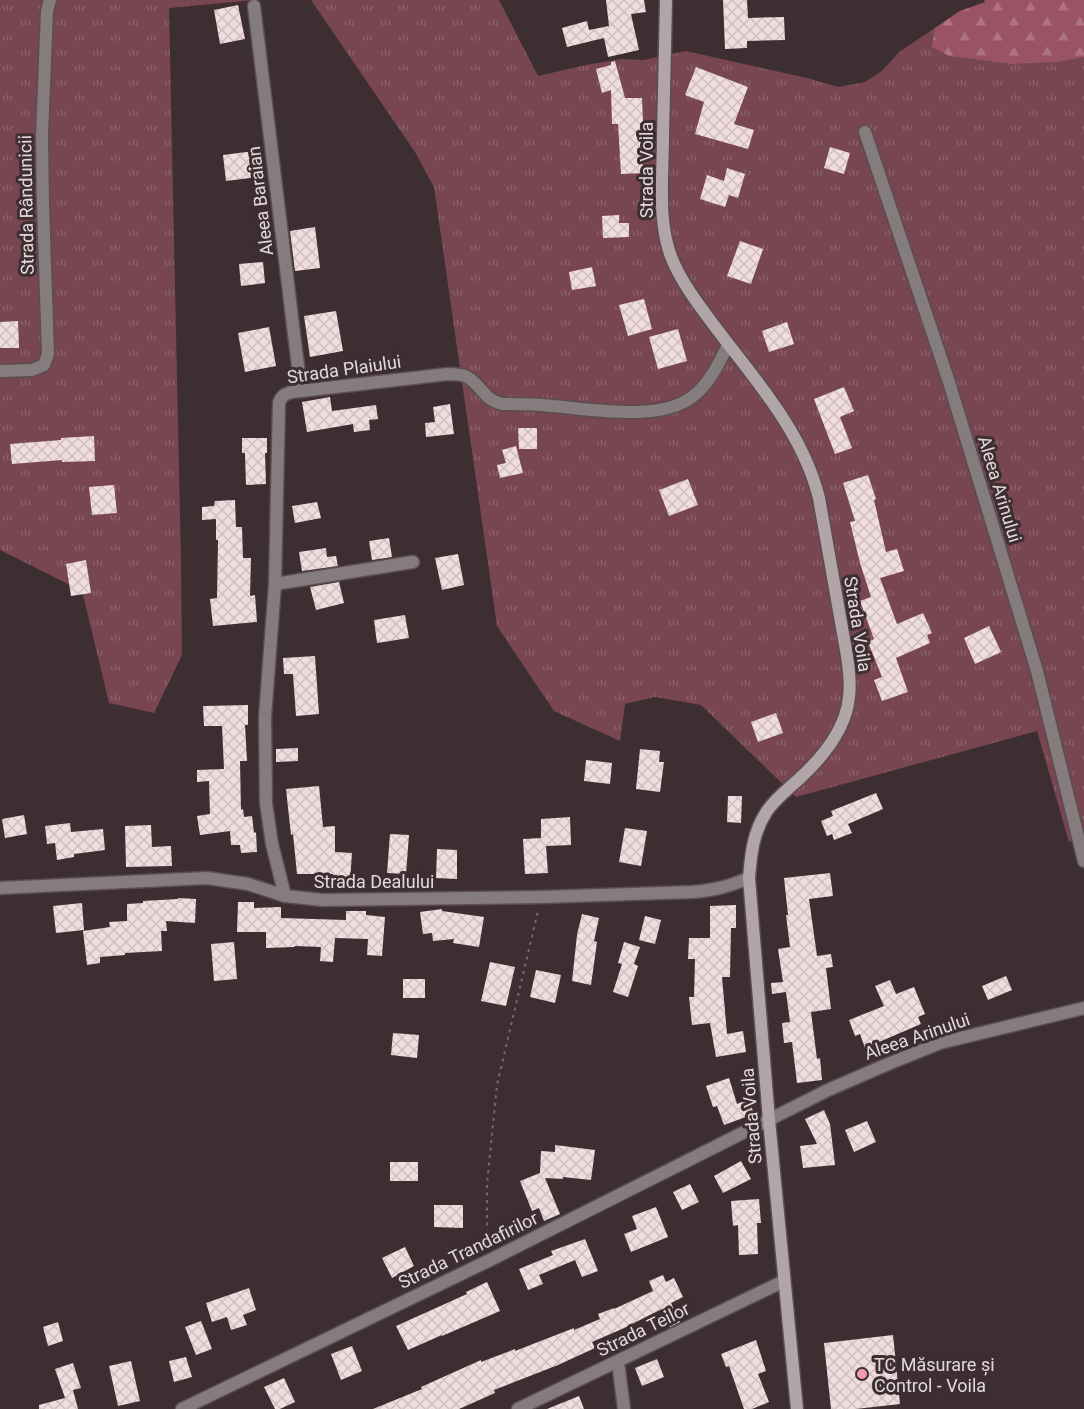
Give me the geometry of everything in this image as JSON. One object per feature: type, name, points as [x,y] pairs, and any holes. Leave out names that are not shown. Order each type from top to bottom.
[{"type":"main road","name":"Strada Voila","points":[[666,0],[662,183],[666,239],[678,273],[728,345],[781,414],[807,460],[815,482],[850,679],[849,699],[842,724],[830,744],[817,762],[772,804],[760,822],[752,847],[749,878],[769,1120],[797,1409]]},
{"type":"street","name":"Strada Rândunicii","points":[[0,370],[32,370],[44,365],[48,354],[42,135],[47,11],[50,0]]},
{"type":"street","name":"Aleea Baraian","points":[[254,6],[301,392]]},
{"type":"street","name":"Aleea Arinului","points":[[865,132],[949,382],[1037,671],[1084,861]]},
{"type":"street","name":"Strada Plaiului","points":[[285,896],[272,844],[266,803],[265,717],[275,584],[279,403],[281,397],[286,393],[448,374],[470,378],[485,395],[494,402],[502,404],[650,412],[674,408],[693,397],[715,371],[728,345]]},
{"type":"street","points":[[275,584],[413,562]]},
{"type":"street","name":"Strada Dealului","points":[[0,888],[207,878],[248,884],[285,896],[323,900],[692,892],[729,887],[749,878]]},
{"type":"street","name":"Aleea Arinului","points":[[769,1120],[828,1090],[940,1043],[1084,1008]]},
{"type":"street","name":"Strada Trandafirilor","points":[[182,1409],[488,1261],[769,1120]]},
{"type":"street","name":"Strada Teilor","points":[[518,1409],[784,1281]]},
{"type":"street","points":[[618,1362],[624,1409]]},
{"type":"path","points":[[488,1261],[486,1229],[488,1184],[497,1085],[542,897]]},
{"type":"green space","points":[[0,0],[255,0],[169,8],[182,655],[154,713],[109,703],[82,591],[0,550]]},
{"type":"green space","points":[[311,0],[499,0],[538,76],[621,59],[644,60],[686,51],[838,87],[865,82],[882,71],[899,52],[960,11],[1084,0],[1084,837],[1069,842],[1037,731],[796,797],[701,705],[655,697],[625,704],[620,741],[554,711],[497,626],[434,187],[415,152]]},
{"type":"green space","points":[[984,0],[1084,0],[1084,57],[1057,62],[1013,64],[949,56],[932,47],[935,28],[960,11],[985,2]]},
{"type":"building","points":[[606,0],[644,0],[646,12],[631,14],[639,50],[608,57],[604,38],[567,47],[562,28],[587,21],[589,30],[609,26]]},
{"type":"building","points":[[723,0],[747,0],[748,18],[784,17],[785,40],[747,41],[747,48],[725,49]]},
{"type":"building","points":[[238,5],[245,39],[220,44],[214,10]]},
{"type":"building","points":[[615,61],[625,98],[642,98],[643,123],[640,123],[643,173],[621,174],[618,124],[612,124],[611,90],[602,93],[596,69],[611,65],[611,62]]},
{"type":"building","points":[[696,67],[748,87],[734,124],[754,130],[748,149],[695,134],[704,102],[685,95]]},
{"type":"building","points":[[830,147],[850,153],[844,174],[824,168]]},
{"type":"building","points":[[254,151],[257,177],[226,181],[223,155]]},
{"type":"building","points":[[727,168],[745,174],[738,198],[729,195],[725,207],[700,199],[707,175],[724,181]]},
{"type":"building","points":[[619,215],[619,223],[629,223],[629,237],[603,238],[602,216]]},
{"type":"building","points":[[315,227],[320,268],[295,271],[290,231]]},
{"type":"building","points":[[740,241],[763,249],[751,284],[727,276]]},
{"type":"building","points":[[263,262],[265,283],[241,286],[239,264]]},
{"type":"building","points":[[592,267],[596,286],[572,290],[569,272]]},
{"type":"building","points":[[644,299],[652,329],[628,336],[619,305]]},
{"type":"building","points":[[336,311],[343,351],[310,357],[304,316]]},
{"type":"building","points":[[18,321],[19,348],[0,348],[0,322]]},
{"type":"building","points":[[787,322],[794,344],[769,352],[762,331]]},
{"type":"building","points":[[269,327],[276,366],[245,372],[238,333]]},
{"type":"building","points":[[678,329],[687,361],[658,369],[649,337]]},
{"type":"building","points":[[844,387],[854,411],[840,417],[852,448],[835,454],[814,399]]},
{"type":"building","points":[[330,397],[332,411],[376,405],[378,419],[369,420],[370,430],[354,432],[353,424],[307,432],[302,402]]},
{"type":"building","points":[[450,404],[454,434],[426,437],[425,423],[435,422],[433,407]]},
{"type":"building","points":[[518,428],[537,428],[537,449],[519,449]]},
{"type":"building","points":[[94,436],[95,461],[62,462],[62,460],[12,464],[10,444]]},
{"type":"building","points":[[242,438],[267,438],[266,484],[246,485]]},
{"type":"building","points":[[516,446],[523,473],[500,478],[497,465],[506,463],[502,450]]},
{"type":"building","points":[[868,475],[876,499],[874,500],[886,552],[897,549],[904,571],[880,578],[897,624],[923,613],[932,633],[927,635],[930,643],[896,658],[908,692],[882,701],[874,680],[882,677],[868,642],[874,639],[860,601],[871,597],[850,522],[855,521],[843,483]]},
{"type":"building","points":[[688,479],[698,505],[669,516],[659,490]]},
{"type":"building","points":[[114,485],[117,513],[92,515],[89,487]]},
{"type":"building","points":[[235,500],[236,527],[242,527],[243,558],[251,558],[250,596],[255,595],[257,622],[213,626],[210,599],[217,598],[218,540],[216,540],[216,519],[202,520],[202,507],[214,506],[215,501]]},
{"type":"building","points":[[317,502],[321,518],[295,523],[292,506]]},
{"type":"building","points":[[389,538],[392,557],[372,560],[369,541]]},
{"type":"building","points":[[326,548],[327,557],[336,556],[338,566],[302,571],[299,552]]},
{"type":"building","points":[[458,554],[464,585],[442,590],[435,558]]},
{"type":"building","points":[[86,560],[91,593],[71,596],[66,564]]},
{"type":"building","points":[[339,582],[344,603],[316,610],[310,587]]},
{"type":"building","points":[[405,615],[409,638],[377,643],[374,620]]},
{"type":"building","points":[[989,626],[1001,652],[975,664],[964,638]]},
{"type":"building","points":[[315,656],[319,714],[296,716],[293,674],[284,674],[283,658]]},
{"type":"building","points":[[248,705],[248,725],[245,725],[247,761],[240,761],[241,810],[243,809],[244,817],[252,816],[257,852],[241,853],[240,845],[231,845],[230,831],[200,835],[197,816],[210,814],[209,781],[197,782],[197,770],[224,769],[222,726],[204,726],[203,706]]},
{"type":"building","points":[[776,713],[783,733],[758,742],[751,722]]},
{"type":"building","points":[[298,748],[298,761],[276,762],[276,749]]},
{"type":"building","points":[[640,749],[660,751],[659,762],[664,762],[660,792],[636,789]]},
{"type":"building","points":[[586,760],[612,763],[610,784],[584,781]]},
{"type":"building","points":[[319,786],[323,827],[335,826],[335,852],[352,853],[350,881],[332,880],[333,874],[297,874],[286,789]]},
{"type":"building","points":[[876,793],[883,809],[848,824],[852,833],[834,840],[832,834],[827,836],[821,821],[833,816],[831,811]]},
{"type":"building","points":[[728,796],[742,796],[741,823],[727,822]]},
{"type":"building","points":[[24,815],[27,834],[5,838],[2,819]]},
{"type":"building","points":[[570,817],[571,845],[546,846],[548,873],[525,874],[523,839],[541,838],[541,819]]},
{"type":"building","points":[[70,823],[71,832],[103,829],[105,850],[74,854],[74,857],[57,860],[55,843],[47,844],[45,826]]},
{"type":"building","points":[[151,825],[152,847],[171,846],[172,866],[126,867],[125,826]]},
{"type":"building","points":[[625,828],[647,831],[641,866],[619,862]]},
{"type":"building","points":[[390,834],[409,835],[406,874],[387,873]]},
{"type":"building","points":[[437,849],[457,850],[457,879],[436,878]]},
{"type":"building","points":[[830,873],[833,896],[809,899],[817,956],[831,954],[833,967],[826,968],[831,1009],[811,1012],[822,1080],[797,1083],[792,1042],[784,1043],[782,1023],[790,1022],[786,992],[772,994],[771,983],[783,982],[778,949],[790,947],[784,878]]},
{"type":"building","points":[[178,898],[196,899],[195,923],[166,921],[167,931],[161,931],[162,951],[100,957],[100,963],[87,965],[83,931],[110,927],[109,922],[127,921],[127,904]]},
{"type":"building","points":[[238,902],[254,902],[254,908],[281,907],[281,918],[346,920],[346,911],[366,911],[366,915],[385,917],[382,956],[367,955],[368,939],[335,938],[333,962],[320,961],[321,947],[266,948],[266,932],[237,932]]},
{"type":"building","points":[[82,903],[84,930],[56,933],[53,906]]},
{"type":"building","points":[[736,905],[736,928],[731,928],[730,977],[722,977],[727,1034],[743,1031],[746,1052],[716,1057],[710,1023],[692,1025],[689,997],[694,997],[695,959],[688,959],[689,938],[710,938],[710,906]]},
{"type":"building","points":[[442,909],[442,911],[484,917],[479,947],[453,943],[454,939],[433,941],[432,933],[423,934],[420,912]]},
{"type":"building","points":[[582,914],[599,918],[594,941],[597,942],[591,985],[572,981],[577,935]]},
{"type":"building","points":[[645,916],[661,920],[655,944],[639,940]]},
{"type":"building","points":[[234,942],[237,979],[214,981],[211,944]]},
{"type":"building","points":[[624,942],[640,947],[634,964],[638,966],[628,997],[613,992],[622,964],[618,963]]},
{"type":"building","points":[[490,962],[515,967],[506,1006],[481,1001]]},
{"type":"building","points":[[536,970],[561,975],[555,1003],[530,997]]},
{"type":"building","points":[[1006,976],[1012,990],[988,1000],[982,986]]},
{"type":"building","points":[[403,979],[425,979],[425,998],[403,998]]},
{"type":"building","points":[[890,980],[896,994],[914,987],[925,1014],[918,1017],[921,1024],[865,1048],[860,1034],[855,1036],[849,1020],[884,1006],[875,986]]},
{"type":"building","points":[[393,1033],[419,1035],[417,1058],[391,1055]]},
{"type":"building","points":[[729,1078],[737,1104],[749,1099],[754,1114],[724,1125],[717,1106],[713,1107],[706,1086]]},
{"type":"building","points":[[824,1110],[830,1124],[835,1165],[803,1168],[800,1146],[817,1144],[805,1119]]},
{"type":"building","points":[[867,1121],[876,1142],[854,1152],[845,1130]]},
{"type":"building","points":[[555,1145],[595,1150],[591,1180],[545,1178],[560,1214],[544,1221],[539,1208],[532,1211],[520,1181],[540,1173],[541,1151],[555,1152]]},
{"type":"building","points":[[741,1161],[751,1179],[723,1193],[714,1176]]},
{"type":"building","points":[[390,1162],[418,1162],[418,1181],[390,1181]]},
{"type":"building","points":[[690,1184],[699,1202],[682,1210],[673,1192]]},
{"type":"building","points":[[759,1199],[761,1223],[757,1223],[758,1254],[739,1255],[738,1225],[733,1226],[731,1201]]},
{"type":"building","points":[[434,1205],[463,1205],[463,1228],[434,1227]]},
{"type":"building","points":[[656,1207],[668,1237],[631,1252],[624,1234],[637,1229],[632,1216]]},
{"type":"building","points":[[585,1239],[598,1271],[582,1277],[575,1260],[539,1275],[543,1284],[528,1290],[519,1269],[553,1255],[551,1251]]},
{"type":"building","points":[[405,1247],[414,1266],[392,1278],[382,1258]]},
{"type":"building","points":[[663,1275],[666,1282],[674,1278],[683,1297],[671,1303],[680,1322],[670,1327],[662,1309],[592,1342],[595,1348],[494,1390],[495,1393],[459,1409],[373,1409],[422,1389],[421,1387],[481,1360],[481,1362],[515,1349],[515,1351],[600,1319],[598,1314],[653,1291],[649,1281]]},
{"type":"building","points":[[487,1282],[500,1311],[408,1350],[396,1326],[467,1294],[466,1292]]},
{"type":"building","points":[[249,1288],[256,1310],[243,1315],[247,1325],[231,1330],[227,1317],[212,1322],[206,1303]]},
{"type":"building","points":[[201,1321],[212,1349],[196,1355],[185,1327]]},
{"type":"building","points":[[58,1322],[63,1341],[48,1346],[43,1327]]},
{"type":"building","name":"TC Măsurare și Control - Voila","points":[[893,1335],[900,1404],[856,1409],[831,1409],[824,1343]]},
{"type":"building","points":[[756,1340],[766,1371],[758,1374],[769,1402],[752,1409],[744,1409],[729,1366],[726,1367],[721,1354]]},
{"type":"building","points":[[352,1346],[362,1371],[341,1380],[331,1354]]},
{"type":"building","points":[[186,1357],[192,1377],[174,1382],[169,1361]]},
{"type":"building","points":[[657,1359],[664,1377],[642,1386],[635,1368]]},
{"type":"building","points":[[131,1361],[140,1401],[118,1406],[109,1366]]},
{"type":"building","points":[[73,1363],[81,1388],[73,1390],[78,1409],[39,1409],[39,1405],[65,1398],[55,1369]]},
{"type":"building","points":[[284,1378],[295,1402],[275,1409],[264,1387]]},
{"type":"building","points":[[579,1396],[584,1409],[547,1409]]},
{"type":"place","name":"TC Măsurare și Control - Voila","points":[[862,1374]]}]
